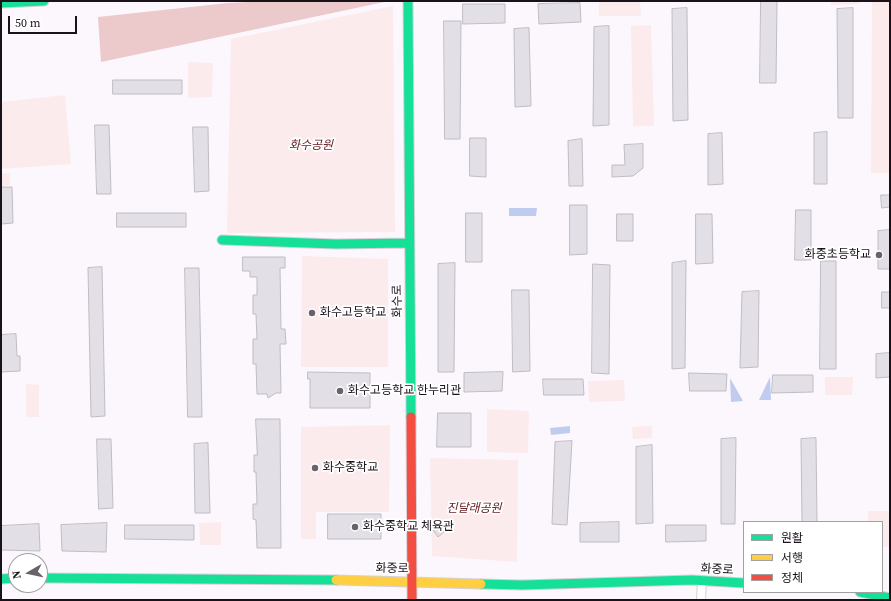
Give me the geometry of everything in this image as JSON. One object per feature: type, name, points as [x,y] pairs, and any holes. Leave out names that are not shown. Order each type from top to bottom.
[{"type":"main road","points":[[1,3],[44,1]]},
{"type":"main road","name":"화수로","points":[[408,1],[412,600]]},
{"type":"main road","points":[[222,240],[329,243],[409,243]]},
{"type":"main road","name":"화중로","points":[[48,578],[411,581],[522,584],[702,580],[743,583]]},
{"type":"main road","points":[[865,593],[890,598]]},
{"type":"street","points":[[702,580],[702,600]]},
{"type":"green space","points":[[599,1],[640,1],[641,16],[599,16]]},
{"type":"green space","points":[[831,1],[860,1],[860,4],[831,5]]},
{"type":"green space","points":[[872,1],[890,1],[890,173],[871,173]]},
{"type":"green space","name":"화수공원","points":[[393,6],[395,232],[227,233],[231,39]]},
{"type":"green space","points":[[651,25],[654,126],[633,126],[631,26]]},
{"type":"green space","points":[[188,62],[213,63],[212,97],[188,98]]},
{"type":"green space","points":[[65,95],[71,164],[1,169],[1,102]]},
{"type":"green space","points":[[1,173],[10,173],[10,185],[1,186]]},
{"type":"green space","points":[[302,256],[388,259],[388,367],[301,367]]},
{"type":"green space","points":[[825,377],[853,377],[852,395],[825,395]]},
{"type":"green space","points":[[624,380],[625,401],[589,402],[588,381]]},
{"type":"green space","points":[[26,384],[39,385],[39,417],[26,417]]},
{"type":"green space","points":[[487,409],[529,411],[528,453],[487,452]]},
{"type":"green space","points":[[390,425],[389,512],[316,512],[316,539],[301,539],[301,427]]},
{"type":"green space","points":[[652,426],[652,438],[633,439],[632,427]]},
{"type":"green space","name":"진달래공원","points":[[430,458],[518,460],[517,562],[432,556]]},
{"type":"green space","points":[[868,511],[890,511],[890,547],[883,547],[883,521],[868,521]]},
{"type":"green space","points":[[221,522],[221,545],[200,545],[199,523]]},
{"type":"shaded area","points":[[269,1],[389,1],[101,62],[98,17],[228,3]]},
{"type":"water","points":[[509,208],[537,208],[536,216],[509,216]]},
{"type":"water","points":[[770,377],[771,400],[759,400]]},
{"type":"water","points":[[730,378],[743,401],[731,402]]},
{"type":"water","points":[[570,426],[570,433],[551,435],[550,428]]},
{"type":"building","points":[[761,1],[777,1],[776,83],[760,83]]},
{"type":"building","points":[[580,3],[581,22],[539,24],[538,4]]},
{"type":"building","points":[[463,4],[505,4],[505,23],[463,24]]},
{"type":"building","points":[[687,8],[688,120],[673,121],[672,9]]},
{"type":"building","points":[[853,8],[853,118],[838,118],[837,9]]},
{"type":"building","points":[[444,21],[461,21],[460,139],[445,139]]},
{"type":"building","points":[[609,26],[609,125],[593,126],[594,27]]},
{"type":"building","points":[[529,28],[531,106],[515,107],[514,29]]},
{"type":"building","points":[[113,80],[182,80],[182,94],[113,94]]},
{"type":"building","points":[[95,125],[109,125],[111,194],[97,194]]},
{"type":"building","points":[[193,127],[208,127],[209,191],[195,192]]},
{"type":"building","points":[[827,132],[827,184],[814,184],[814,133]]},
{"type":"building","points":[[722,133],[723,184],[708,185],[708,134]]},
{"type":"building","points":[[470,138],[486,138],[486,177],[470,176]]},
{"type":"building","points":[[582,139],[583,186],[569,186],[568,141]]},
{"type":"building","points":[[643,144],[643,168],[633,176],[612,177],[612,165],[625,165],[624,145]]},
{"type":"building","points":[[1,187],[12,187],[13,223],[1,224]]},
{"type":"building","points":[[881,195],[890,195],[890,207],[882,208]]},
{"type":"building","points":[[570,205],[587,205],[587,254],[570,255]]},
{"type":"building","points":[[796,210],[811,210],[811,260],[795,260]]},
{"type":"building","points":[[117,213],[186,213],[186,227],[117,227]]},
{"type":"building","points":[[466,213],[482,213],[482,262],[466,262]]},
{"type":"building","points":[[617,214],[633,214],[633,241],[617,241]]},
{"type":"building","points":[[696,214],[712,214],[713,263],[696,264]]},
{"type":"building","points":[[890,230],[890,269],[878,269],[878,231]]},
{"type":"building","points":[[243,257],[285,257],[285,268],[280,268],[281,329],[285,329],[286,344],[280,344],[281,393],[276,393],[268,398],[267,394],[257,394],[256,364],[253,364],[253,339],[257,339],[256,314],[253,314],[253,295],[257,295],[257,277],[250,277],[250,271],[243,271]]},
{"type":"building","points":[[686,261],[685,368],[672,369],[672,263]]},
{"type":"building","points":[[821,261],[836,261],[836,369],[820,369]]},
{"type":"building","points":[[455,263],[454,372],[438,372],[438,264]]},
{"type":"building","points":[[593,264],[610,265],[609,374],[592,373]]},
{"type":"building","points":[[102,267],[105,416],[91,417],[88,268]]},
{"type":"building","points":[[185,268],[199,268],[202,417],[188,417]]},
{"type":"building","points":[[512,290],[529,290],[530,371],[513,372]]},
{"type":"building","points":[[759,291],[758,367],[740,368],[742,292]]},
{"type":"building","points":[[882,292],[890,292],[890,308],[882,308]]},
{"type":"building","points":[[16,334],[17,356],[20,356],[20,371],[1,372],[1,335]]},
{"type":"building","points":[[890,353],[890,377],[876,378],[876,354]]},
{"type":"building","name":"화수고등학교 한누리관","points":[[308,372],[370,373],[370,408],[310,408],[310,379],[308,379]]},
{"type":"building","points":[[503,372],[502,391],[464,392],[464,373]]},
{"type":"building","points":[[689,373],[727,374],[726,391],[690,391]]},
{"type":"building","points":[[773,375],[813,375],[813,392],[772,393]]},
{"type":"building","points":[[543,379],[583,379],[584,395],[544,395]]},
{"type":"building","points":[[438,413],[471,413],[471,447],[437,447]]},
{"type":"building","points":[[256,419],[280,419],[281,548],[257,548],[256,520],[253,519],[253,504],[257,504],[256,472],[254,472],[254,455],[257,455]]},
{"type":"building","points":[[736,438],[735,524],[721,524],[721,439]]},
{"type":"building","points":[[816,438],[817,521],[802,521],[801,439]]},
{"type":"building","points":[[97,439],[111,439],[113,508],[99,509]]},
{"type":"building","points":[[572,441],[567,525],[552,524],[555,442]]},
{"type":"building","points":[[208,443],[210,513],[195,513],[194,444]]},
{"type":"building","points":[[652,445],[653,523],[636,524],[636,447]]},
{"type":"building","name":"화수중학교 체육관","points":[[328,514],[381,514],[381,539],[328,539]]},
{"type":"building","points":[[619,522],[619,542],[580,542],[580,523]]},
{"type":"building","points":[[107,523],[106,552],[62,551],[61,525]]},
{"type":"building","points":[[39,524],[40,551],[1,550],[1,526]]},
{"type":"building","points":[[125,525],[194,525],[194,540],[125,539]]},
{"type":"building","points":[[666,525],[706,525],[706,541],[666,542]]},
{"type":"building","points":[[438,526],[444,532],[438,537],[433,530]]},
{"type":"traffic: fast","points":[[1,3],[44,1]]},
{"type":"traffic: fast","points":[[408,1],[411,417]]},
{"type":"traffic: fast","points":[[222,240],[336,244],[409,243]]},
{"type":"traffic: fast","points":[[48,578],[336,580]]},
{"type":"traffic: fast","points":[[1,579],[8,579]]},
{"type":"traffic: fast","points":[[481,584],[522,585],[692,580],[743,583]]},
{"type":"traffic: fast","points":[[865,593],[890,598]]},
{"type":"traffic: slow","points":[[336,580],[481,584]]},
{"type":"traffic: jam","points":[[411,417],[412,600]]},
{"type":"place","name":"화중초등학교","points":[[879,255]]},
{"type":"place","name":"화수고등학교","points":[[312,313]]},
{"type":"place","name":"화수고등학교 한누리관","points":[[340,391]]},
{"type":"place","name":"화수중학교","points":[[315,468]]},
{"type":"place","name":"화수중학교 체육관","points":[[355,527]]}]
